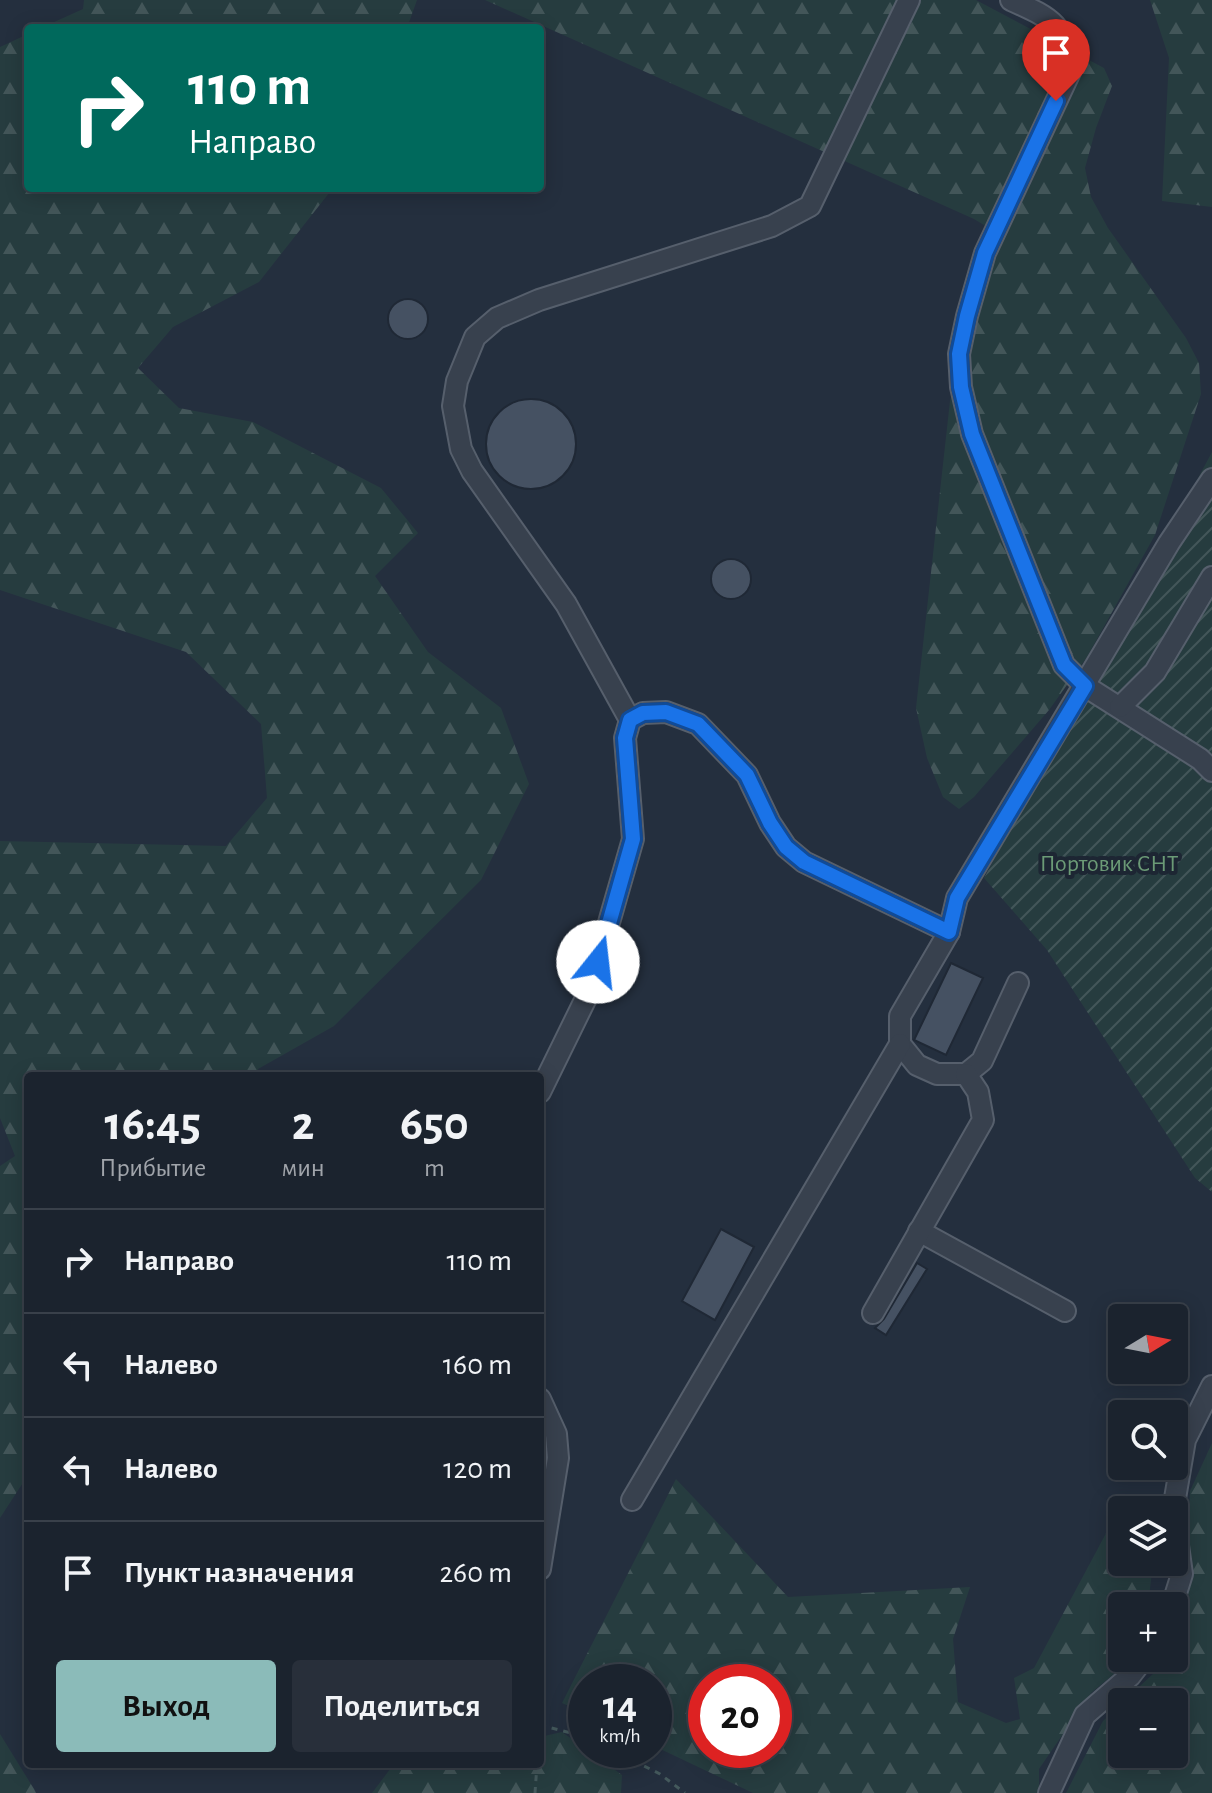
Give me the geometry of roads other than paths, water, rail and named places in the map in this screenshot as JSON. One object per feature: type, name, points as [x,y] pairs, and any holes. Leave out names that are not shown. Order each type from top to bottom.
[{"type":"street","points":[[544,1084],[589,992],[633,839],[625,738],[630,720],[566,604],[472,471],[461,449],[453,406],[465,356],[475,337],[497,318],[539,300],[772,226],[810,206],[909,0]]},
{"type":"street","points":[[1011,0],[1057,26],[1067,44],[1070,72],[985,253],[967,316],[959,354],[961,387],[972,434],[1064,665],[1085,686],[1200,759],[1212,771]]},
{"type":"street","points":[[632,1500],[900,1044],[900,1016],[949,932],[957,898],[1169,543],[1212,479]]},
{"type":"street","points":[[1120,707],[1155,672],[1212,577]]},
{"type":"street","points":[[630,720],[643,713],[666,712],[698,724],[747,775],[770,823],[786,847],[804,862],[949,932]]},
{"type":"street","points":[[900,1044],[917,1065],[927,1070],[937,1074],[966,1074],[982,1061],[1018,983]]},
{"type":"street","points":[[873,1313],[983,1120],[978,1092],[966,1074]]},
{"type":"street","points":[[919,1231],[1065,1311]]},
{"type":"street","points":[[1175,1496],[1185,1440],[1212,1386]]},
{"type":"street","points":[[544,1408],[556,1434],[558,1458],[544,1544]]},
{"type":"street","points":[[1049,1793],[1085,1715],[1133,1672]]},
{"type":"park label","name":"Портовик СНТ","points":[[1109,863]]}]
